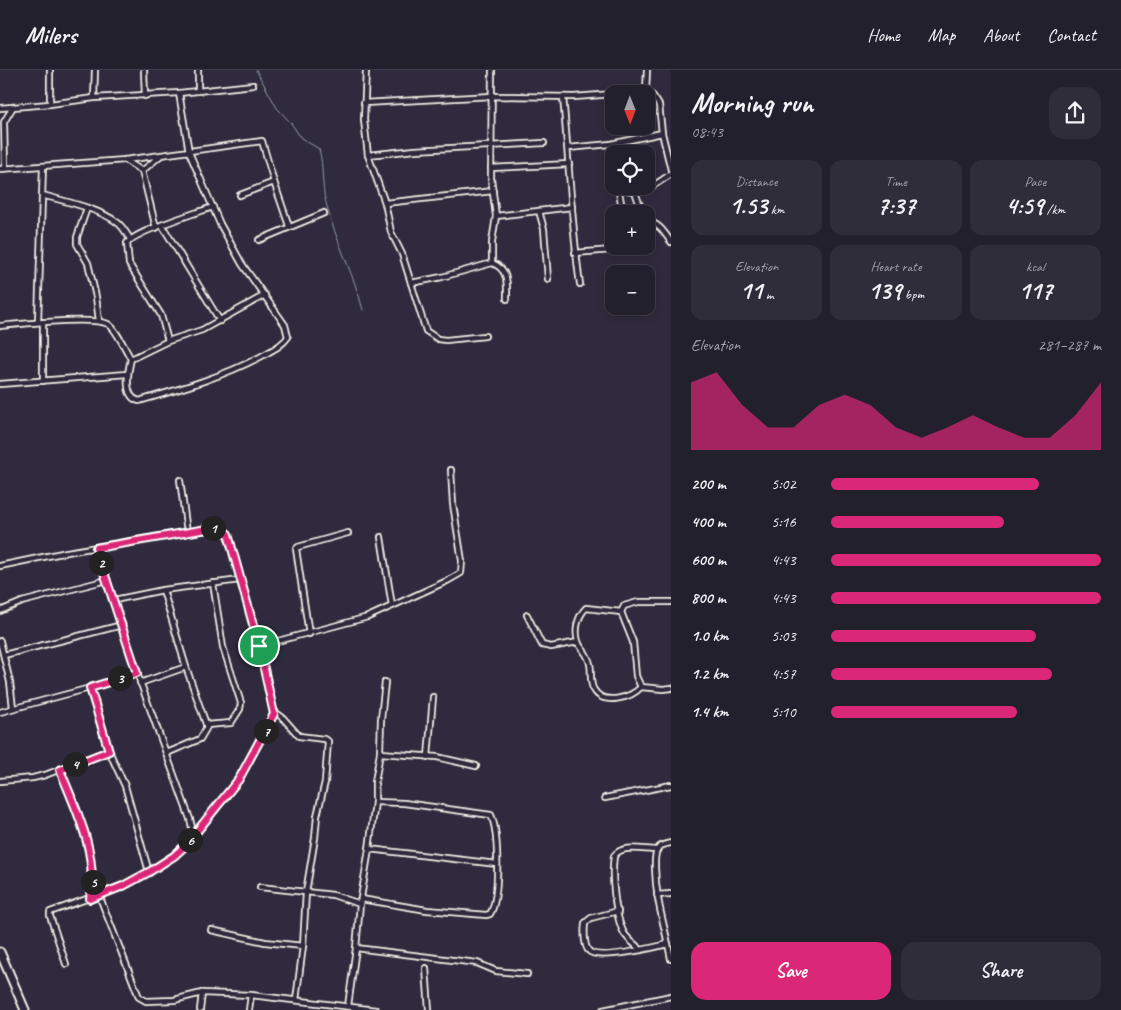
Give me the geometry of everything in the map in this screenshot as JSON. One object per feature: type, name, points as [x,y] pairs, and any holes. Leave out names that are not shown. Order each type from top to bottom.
[{"type":"main road","points":[[0,952],[25,1010]]},
{"type":"street","points":[[50,70],[50,104]]},
{"type":"street","points":[[94,98],[95,70]]},
{"type":"street","points":[[144,70],[145,96]]},
{"type":"street","points":[[198,70],[198,91]]},
{"type":"street","points":[[366,70],[364,120],[368,155],[385,203],[391,232],[402,254],[426,331],[432,336],[446,340],[485,336]]},
{"type":"street","points":[[492,70],[491,168],[496,216],[492,242],[492,262]]},
{"type":"street","points":[[646,70],[648,85]]},
{"type":"street","points":[[0,108],[253,85]]},
{"type":"street","points":[[0,326],[41,322],[99,321],[110,326],[131,359],[127,374],[131,396],[134,400],[139,401],[213,378],[243,366],[282,344],[288,337],[285,325],[237,257],[228,241],[189,152],[179,93]]},
{"type":"street","points":[[364,103],[492,96],[563,97],[605,95]]},
{"type":"street","points":[[563,97],[575,253],[580,284]]},
{"type":"street","points":[[655,99],[659,105],[662,133],[671,170]]},
{"type":"street","points":[[13,106],[4,122],[2,168],[125,160],[262,141],[289,226]]},
{"type":"street","points":[[0,116],[4,122]]},
{"type":"street","points":[[568,148],[611,144],[662,133]]},
{"type":"street","points":[[368,155],[492,145],[544,143]]},
{"type":"street","points":[[142,172],[162,155]]},
{"type":"street","points":[[125,160],[142,172],[156,228]]},
{"type":"street","points":[[491,168],[569,164]]},
{"type":"street","points":[[43,166],[41,322],[43,381]]},
{"type":"street","points":[[655,184],[671,174]]},
{"type":"street","points":[[240,195],[274,182]]},
{"type":"street","points":[[385,203],[492,191]]},
{"type":"street","points":[[42,195],[87,208],[118,223],[130,239]]},
{"type":"street","points":[[168,340],[161,315],[129,264],[127,243],[130,239],[156,228],[213,207]]},
{"type":"street","points":[[496,216],[572,207]]},
{"type":"street","points":[[87,208],[77,237],[78,244],[88,263],[96,296],[99,321]]},
{"type":"street","points":[[539,211],[544,229],[548,279]]},
{"type":"street","points":[[259,240],[324,213]]},
{"type":"street","points":[[655,224],[659,226],[671,242]]},
{"type":"street","points":[[162,226],[220,321]]},
{"type":"street","points":[[575,253],[605,251]]},
{"type":"street","points":[[411,283],[442,277],[492,262],[504,270],[507,280],[507,299]]},
{"type":"street","points":[[131,359],[168,340],[202,330],[265,295]]},
{"type":"street","points":[[0,384],[127,374]]},
{"type":"street","points":[[259,646],[368,617],[458,575],[462,571],[462,561],[450,470]]},
{"type":"street","points":[[180,480],[187,532]]},
{"type":"street","points":[[0,566],[213,528],[224,530],[228,534],[275,712],[299,736],[328,741],[325,782],[317,816],[306,892],[303,946],[296,1000]]},
{"type":"street","points":[[309,634],[296,549],[348,533]]},
{"type":"street","points":[[382,538],[392,606]]},
{"type":"street","points":[[96,548],[140,683],[167,753],[194,836]]},
{"type":"street","points":[[0,611],[31,600],[106,580]]},
{"type":"street","points":[[114,600],[163,590],[240,580]]},
{"type":"street","points":[[206,725],[232,723],[240,709],[241,703],[225,656],[213,584]]},
{"type":"street","points":[[163,590],[206,725],[200,739],[167,753]]},
{"type":"street","points":[[642,687],[636,676],[633,642],[621,612],[624,606],[638,602],[671,602]]},
{"type":"street","points":[[621,612],[586,608],[580,613],[576,625],[578,642],[588,656],[594,692],[600,697],[619,698],[637,692],[642,687]]},
{"type":"street","points":[[526,615],[540,643],[546,647],[578,642]]},
{"type":"street","points":[[4,655],[122,625]]},
{"type":"street","points":[[0,642],[13,708]]},
{"type":"street","points":[[140,683],[186,667]]},
{"type":"street","points":[[0,712],[90,688],[137,673]]},
{"type":"street","points":[[348,1006],[360,901],[375,802],[375,782],[380,753],[385,682]]},
{"type":"street","points":[[642,687],[671,688]]},
{"type":"street","points":[[90,688],[109,751],[125,786],[149,872]]},
{"type":"street","points":[[428,757],[433,697]]},
{"type":"street","points":[[66,964],[50,912],[123,886],[174,856],[194,836],[239,779],[275,712]]},
{"type":"street","points":[[0,781],[33,778],[60,770],[109,751]]},
{"type":"street","points":[[380,753],[443,758],[476,766]]},
{"type":"street","points":[[60,770],[84,830],[93,874],[90,899]]},
{"type":"street","points":[[605,798],[671,785]]},
{"type":"street","points":[[260,887],[333,895],[360,901],[427,910],[490,914],[494,905],[497,864],[497,844],[491,816],[404,803],[375,802]]},
{"type":"street","points":[[641,950],[624,932],[613,889],[614,856],[623,849],[656,850],[661,846],[671,843]]},
{"type":"street","points":[[369,849],[497,864]]},
{"type":"street","points":[[656,850],[656,895],[671,959]]},
{"type":"street","points":[[656,895],[671,894]]},
{"type":"street","points":[[99,895],[139,997],[146,1001],[174,1000],[202,993],[251,995],[376,1010]]},
{"type":"street","points":[[618,911],[591,918],[585,923],[588,950],[593,954],[641,950],[668,944]]},
{"type":"street","points":[[211,930],[265,942],[303,946]]},
{"type":"street","points":[[356,948],[476,963],[496,971],[527,974]]},
{"type":"street","points":[[426,968],[429,1010]]},
{"type":"street","points":[[200,1010],[202,993]]},
{"type":"street","points":[[249,1010],[251,995]]},
{"type":"street","points":[[604,1010],[671,996]]},
{"type":"waterway","points":[[256,70],[277,108],[291,123],[301,138],[319,149],[326,203],[363,310]]},
{"type":"route","points":[[213,528],[224,530],[228,534],[259,646],[275,712],[239,779],[194,836],[174,856],[123,886],[90,899],[93,874],[84,830],[60,770],[109,751],[90,688],[137,673],[96,548],[213,528]]}]
